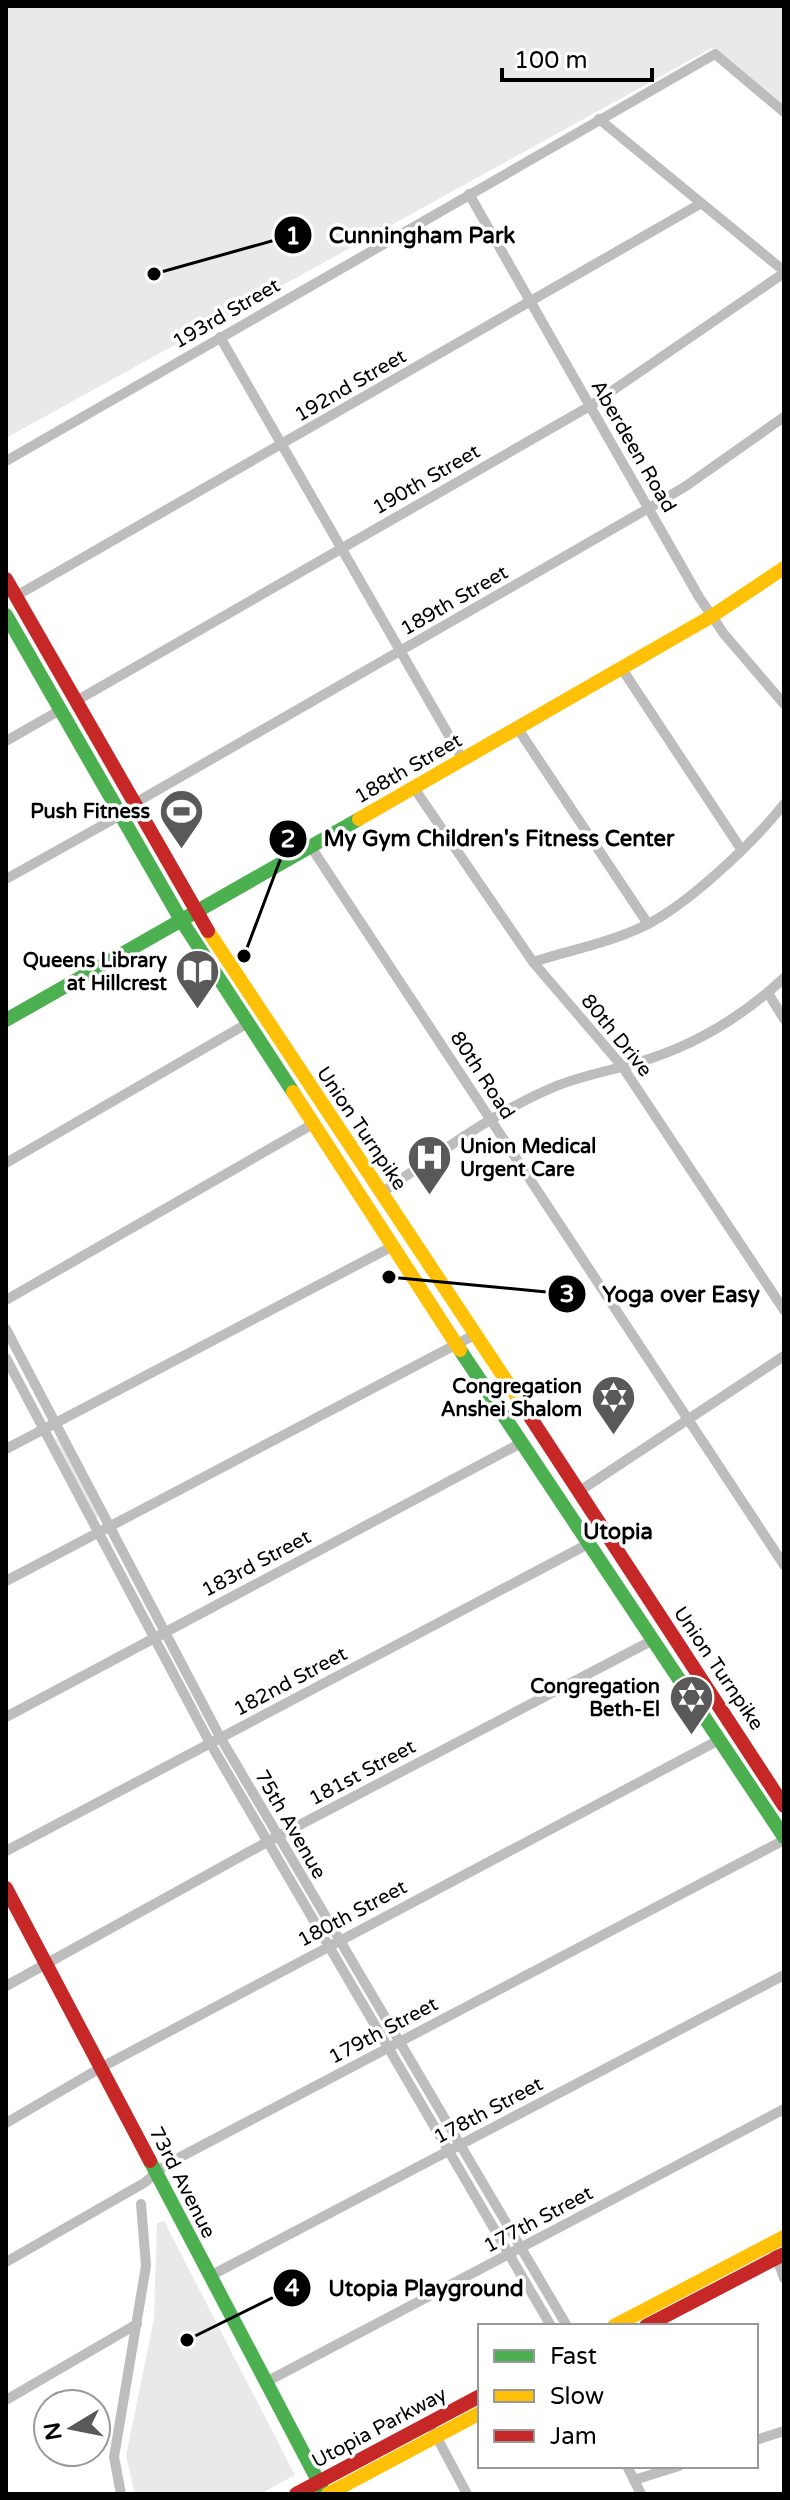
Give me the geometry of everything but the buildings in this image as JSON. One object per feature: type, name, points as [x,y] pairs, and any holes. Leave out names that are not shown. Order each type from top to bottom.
[{"type":"main road","name":"188th Street","points":[[6,1020],[622,669],[712,616],[784,568]]},
{"type":"main road","name":"Union Turnpike","points":[[6,579],[196,911],[784,1806]]},
{"type":"main road","name":"Union Turnpike","points":[[6,615],[181,920],[784,1839]]},
{"type":"main road","name":"73rd Avenue","points":[[6,1888],[324,2490]]},
{"type":"main road","points":[[618,2324],[779,2248]]},
{"type":"main road","points":[[649,2324],[779,2248]]},
{"type":"main road","name":"Utopia Parkway","points":[[324,2490],[429,2422],[478,2397]]},
{"type":"main road","name":"Utopia Parkway","points":[[296,2494],[324,2490],[478,2414]]},
{"type":"street","name":"193rd Street","points":[[6,461],[715,54],[784,112]]},
{"type":"street","points":[[599,119],[784,272]]},
{"type":"street","name":"Aberdeen Road","points":[[469,194],[712,616],[784,704]]},
{"type":"street","name":"192nd Street","points":[[16,596],[700,204]]},
{"type":"street","name":"190th Street","points":[[76,701],[590,406],[784,272]]},
{"type":"street","points":[[220,337],[463,760]]},
{"type":"street","name":"189th Street","points":[[135,803],[686,486],[784,417]]},
{"type":"street","points":[[622,669],[741,849]]},
{"type":"street","points":[[6,741],[62,709]]},
{"type":"street","points":[[518,729],[648,924]]},
{"type":"street","name":"80th Drive","points":[[414,788],[533,962],[622,1066],[784,1310]]},
{"type":"street","points":[[533,962],[617,937],[648,924],[701,886],[784,804]]},
{"type":"street","points":[[6,879],[121,815]]},
{"type":"street","name":"80th Road","points":[[311,847],[784,1565]]},
{"type":"street","points":[[381,1193],[491,1121],[553,1087],[640,1062],[705,1037],[768,993],[784,978]]},
{"type":"street","points":[[768,993],[784,1019]]},
{"type":"street","points":[[6,1163],[248,1023]]},
{"type":"street","points":[[6,1300],[313,1124]]},
{"type":"street","points":[[6,1449],[393,1246]]},
{"type":"street","name":"75th Avenue","points":[[6,1329],[97,1532],[160,1635]]},
{"type":"street","points":[[6,1581],[476,1334]]},
{"type":"street","points":[[578,1492],[784,1356]]},
{"type":"street","name":"75th Avenue","points":[[6,1358],[110,1526],[160,1635],[272,1839],[516,2251],[566,2324]]},
{"type":"street","name":"183rd Street","points":[[6,1717],[523,1442]]},
{"type":"street","name":"182nd Street","points":[[6,1851],[590,1543]]},
{"type":"street","name":"181st Street","points":[[6,1986],[272,1839],[653,1640]]},
{"type":"street","name":"180th Street","points":[[6,2123],[102,2067],[719,1740]]},
{"type":"street","name":"179th Street","points":[[6,2262],[144,2183],[167,2164],[784,1839]]},
{"type":"street","name":"178th Street","points":[[210,2276],[784,1975]]},
{"type":"street","name":"177th Street","points":[[266,2382],[784,2109]]},
{"type":"street","points":[[121,2494],[114,2457],[146,2266],[141,2204]]},
{"type":"street","points":[[779,2248],[784,2278]]},
{"type":"street","name":"75th Avenue","points":[[516,2251],[550,2324]]},
{"type":"street","points":[[6,2400],[137,2324]]},
{"type":"street","points":[[429,2422],[467,2494]]},
{"type":"street","points":[[758,2439],[784,2431]]},
{"type":"street","points":[[628,2468],[641,2494]]},
{"type":"street","points":[[634,2480],[673,2468]]},
{"type":"shaded area","points":[[6,6],[784,6],[784,110],[712,48],[6,438]]},
{"type":"shaded area","points":[[55,1438],[98,1514],[97,1519],[94,1519]]},
{"type":"shaded area","points":[[164,2221],[295,2475],[260,2494],[135,2494],[126,2456],[154,2319],[157,2223]]},
{"type":"traffic: fast","points":[[6,615],[181,920],[293,1092]]},
{"type":"traffic: fast","points":[[6,1020],[359,819]]},
{"type":"traffic: fast","points":[[460,1350],[784,1837]]},
{"type":"traffic: fast","points":[[150,2161],[325,2494]]},
{"type":"traffic: slow","points":[[359,819],[712,616],[784,568]]},
{"type":"traffic: slow","points":[[208,931],[523,1406]]},
{"type":"traffic: slow","points":[[293,1092],[460,1350]]},
{"type":"traffic: slow","points":[[618,2324],[784,2237]]},
{"type":"traffic: slow","points":[[328,2494],[478,2414]]},
{"type":"traffic: jam","points":[[6,579],[208,931]]},
{"type":"traffic: jam","points":[[523,1406],[784,1806]]},
{"type":"traffic: jam","points":[[6,1888],[150,2161]]},
{"type":"traffic: jam","points":[[650,2324],[784,2254]]},
{"type":"traffic: jam","points":[[296,2494],[478,2397]]},
{"type":"place","name":"Cunningham Park","points":[[154,274]]},
{"type":"place","name":"Push Fitness","points":[[181,850]]},
{"type":"place","name":"My Gym Children's Fitness Center","points":[[244,956]]},
{"type":"place","name":"Queens Library at Hillcrest","points":[[198,1010]]},
{"type":"place","name":"Union Medical Urgent Care","points":[[429,1197]]},
{"type":"place","name":"Yoga over Easy","points":[[389,1277]]},
{"type":"place","name":"Congregation Anshei Shalom","points":[[613,1437]]},
{"type":"place","name":"Congregation Beth-El","points":[[691,1736]]},
{"type":"place","name":"Utopia Playground","points":[[187,2340]]},
{"type":"district","name":"Utopia","points":[[618,1531]]}]
